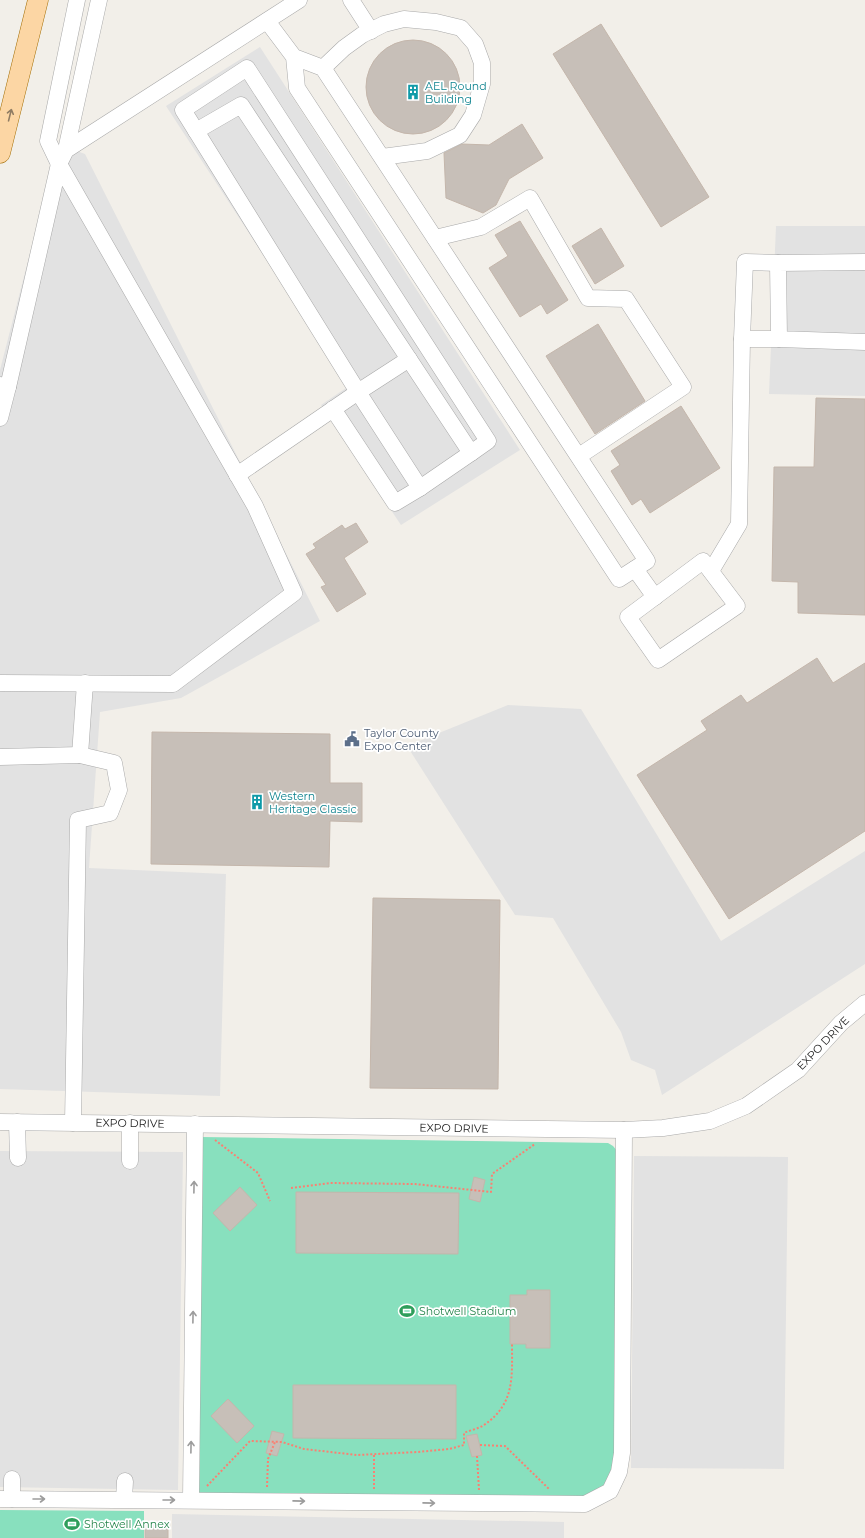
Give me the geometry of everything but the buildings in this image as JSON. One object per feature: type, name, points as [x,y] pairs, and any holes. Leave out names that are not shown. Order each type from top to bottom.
[{"type":"main road","points":[[0,153],[38,0]]},
{"type":"street","points":[[0,683],[172,684],[294,592],[255,506],[59,164],[48,141],[77,0]]},
{"type":"street","points":[[0,418],[4,386],[59,164],[66,150],[99,0]]},
{"type":"street","points":[[66,150],[299,0]]},
{"type":"street","points":[[350,0],[371,31]]},
{"type":"street","points":[[323,68],[344,48],[371,31],[384,24],[404,19],[436,22],[461,28],[476,44],[482,63],[482,84],[473,115],[460,135],[427,151],[382,157]]},
{"type":"street","points":[[267,21],[294,57],[297,88],[619,579],[647,561],[323,68],[294,57]]},
{"type":"street","points":[[333,410],[395,503],[420,488],[488,441],[247,68],[183,110],[358,392],[420,488]]},
{"type":"street","points":[[196,131],[242,105],[471,453]]},
{"type":"street","points":[[435,238],[481,227],[530,198],[588,298],[626,299],[683,386],[578,456]]},
{"type":"street","points":[[711,571],[739,524],[742,339],[745,262],[865,262]]},
{"type":"street","points":[[778,263],[779,339]]},
{"type":"street","points":[[742,339],[865,342]]},
{"type":"street","points":[[238,475],[358,392],[409,359]]},
{"type":"street","points":[[703,561],[711,571],[737,606],[658,660],[628,617],[703,561]]},
{"type":"street","points":[[635,569],[655,596]]},
{"type":"street","points":[[80,756],[85,683]]},
{"type":"street","points":[[0,758],[80,756],[114,763],[120,790],[110,813],[78,820],[73,1123]]},
{"type":"street","name":"EXPO DRIVE","points":[[0,1122],[624,1130],[663,1128],[710,1121],[746,1106],[798,1070],[841,1023],[865,1002]]},
{"type":"street","points":[[17,1122],[18,1158]]},
{"type":"street","points":[[130,1123],[130,1161]]},
{"type":"street","points":[[192,1500],[195,1124]]},
{"type":"street","points":[[12,1479],[6,1499],[585,1504],[610,1491],[619,1472],[622,1453],[624,1130]]},
{"type":"street","points":[[124,1481],[124,1500]]},
{"type":"path","points":[[195,1124],[258,1173],[270,1201]]},
{"type":"path","points":[[290,1188],[330,1184],[394,1184],[444,1186],[491,1192],[492,1174],[536,1143]]},
{"type":"path","points":[[192,1500],[250,1441],[282,1442],[304,1448],[338,1453],[374,1455],[449,1449],[464,1445],[464,1433],[483,1426],[497,1414],[508,1399],[511,1382],[512,1344]]},
{"type":"path","points":[[470,1430],[471,1435]]},
{"type":"path","points":[[267,1501],[268,1459],[275,1442]]},
{"type":"path","points":[[480,1445],[505,1446],[565,1504]]},
{"type":"path","points":[[374,1455],[374,1502]]},
{"type":"path","points":[[478,1456],[480,1503]]},
{"type":"green space","name":"Shotwell Stadium","points":[[201,1137],[608,1143],[613,1146],[618,1152],[614,1469],[611,1479],[592,1497],[196,1495]]},
{"type":"green space","name":"Shotwell Annex","points":[[0,1510],[144,1511],[144,1538],[0,1538]]},
{"type":"shaded area","points":[[260,47],[520,450],[401,525],[321,405],[349,386],[166,106]]},
{"type":"shaded area","points":[[58,144],[85,154],[320,621],[181,698],[100,712],[89,868],[226,874],[220,1096],[0,1089],[0,370]]},
{"type":"shaded area","points":[[776,226],[865,226],[865,396],[769,394]]},
{"type":"shaded area","points":[[508,705],[581,709],[721,941],[865,851],[865,964],[662,1095],[655,1070],[631,1060],[621,1032],[553,918],[515,915],[407,746]]},
{"type":"shaded area","points":[[0,1151],[183,1152],[178,1490],[0,1487]]},
{"type":"shaded area","points":[[634,1156],[788,1157],[784,1469],[631,1468]]},
{"type":"shaded area","points":[[172,1514],[564,1522],[564,1538],[172,1538]]},
{"type":"place","name":"AEL Round Building","points":[[413,92]]},
{"type":"place","name":"Taylor County Expo Center","points":[[352,739]]},
{"type":"place","name":"Western Heritage Classic","points":[[257,802]]},
{"type":"place","name":"Shotwell Stadium","points":[[407,1311]]},
{"type":"place","name":"Shotwell Annex","points":[[72,1524]]}]
